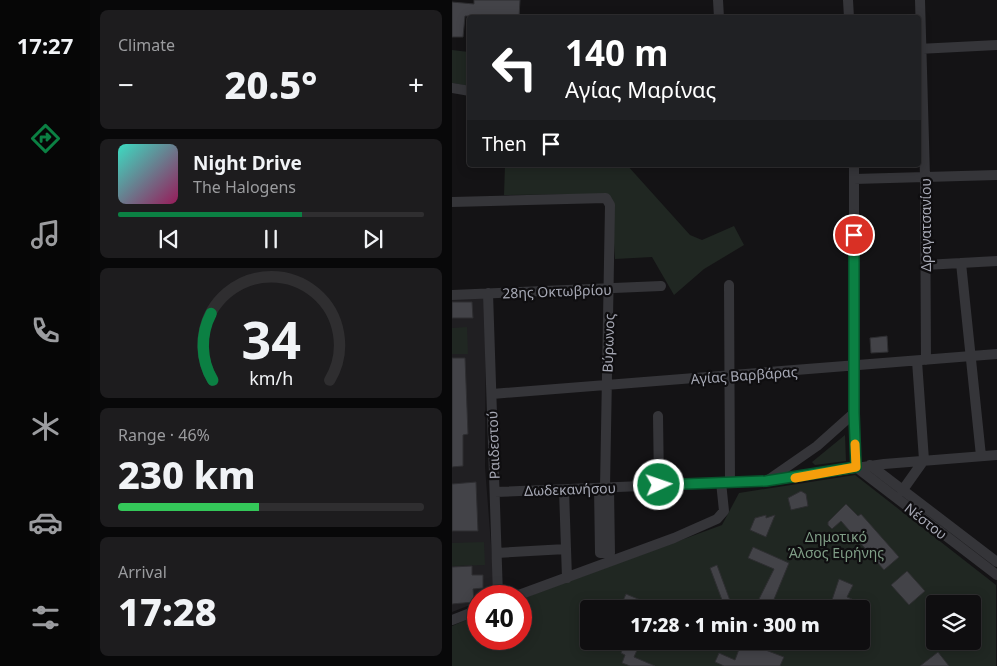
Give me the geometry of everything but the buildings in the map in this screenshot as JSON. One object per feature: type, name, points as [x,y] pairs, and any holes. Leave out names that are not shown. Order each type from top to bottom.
[{"type":"street","points":[[718,0],[720,15]]},
{"type":"street","points":[[848,0],[849,15]]},
{"type":"street","name":"Δραγατσανίου","points":[[920,0],[920,15]]},
{"type":"street","points":[[921,49],[996,45]]},
{"type":"street","points":[[452,88],[467,90]]},
{"type":"street","name":"Δραγατσανίου","points":[[921,92],[925,177],[925,265],[921,360],[924,460]]},
{"type":"street","points":[[854,167],[854,413],[856,467]]},
{"type":"street","points":[[854,179],[996,176]]},
{"type":"street","name":"Βύρωνος","points":[[452,202],[606,198],[610,205],[604,488],[600,553],[606,558]]},
{"type":"street","points":[[925,265],[996,261]]},
{"type":"street","points":[[961,263],[981,456]]},
{"type":"street","points":[[532,590],[567,578],[606,558],[717,519],[724,511],[730,376],[729,285]]},
{"type":"street","name":"28ης Οκτωβρίου","points":[[452,295],[609,290],[661,286]]},
{"type":"street","name":"Ραιδεστού","points":[[488,294],[498,585]]},
{"type":"street","name":"Αγίας Βαρβάρας","points":[[492,394],[996,354]]},
{"type":"street","points":[[766,481],[817,446],[854,413]]},
{"type":"street","points":[[658,416],[659,485]]},
{"type":"street","name":"Δωδεκανήσου","points":[[495,492],[766,481],[870,465],[996,455]]},
{"type":"street","points":[[902,490],[924,460]]},
{"type":"street","name":"Νέστου","points":[[870,465],[996,562]]},
{"type":"street","name":"Νέστου","points":[[856,467],[996,575]]},
{"type":"street","points":[[564,490],[567,578]]},
{"type":"street","points":[[497,553],[566,549]]},
{"type":"street","points":[[452,620],[467,614]]},
{"type":"shaded area","points":[[486,297],[485,467],[494,585],[467,585],[467,606],[452,612],[452,299]]},
{"type":"green space","points":[[452,50],[467,52],[467,86],[452,83]]},
{"type":"green space","points":[[505,167],[629,167],[690,235],[702,240],[734,226],[744,245],[704,269],[674,295],[652,257],[615,259],[611,198],[607,194],[504,195]]},
{"type":"green space","points":[[467,327],[468,354],[452,354],[452,328]]},
{"type":"green space","points":[[845,435],[846,461],[815,465],[812,462]]},
{"type":"green space","name":"Δημοτικό Άλσος Ειρήνης","points":[[855,475],[996,585],[996,666],[452,666],[452,626],[467,620],[467,650],[532,650],[532,595],[722,525],[739,493]]},
{"type":"green space","points":[[484,542],[485,565],[452,566],[452,543]]},
{"type":"slow traffic","points":[[795,478],[856,467],[855,444]]},
{"type":"route","points":[[659,485],[766,481],[808,476],[856,467],[854,413],[854,235]]}]
